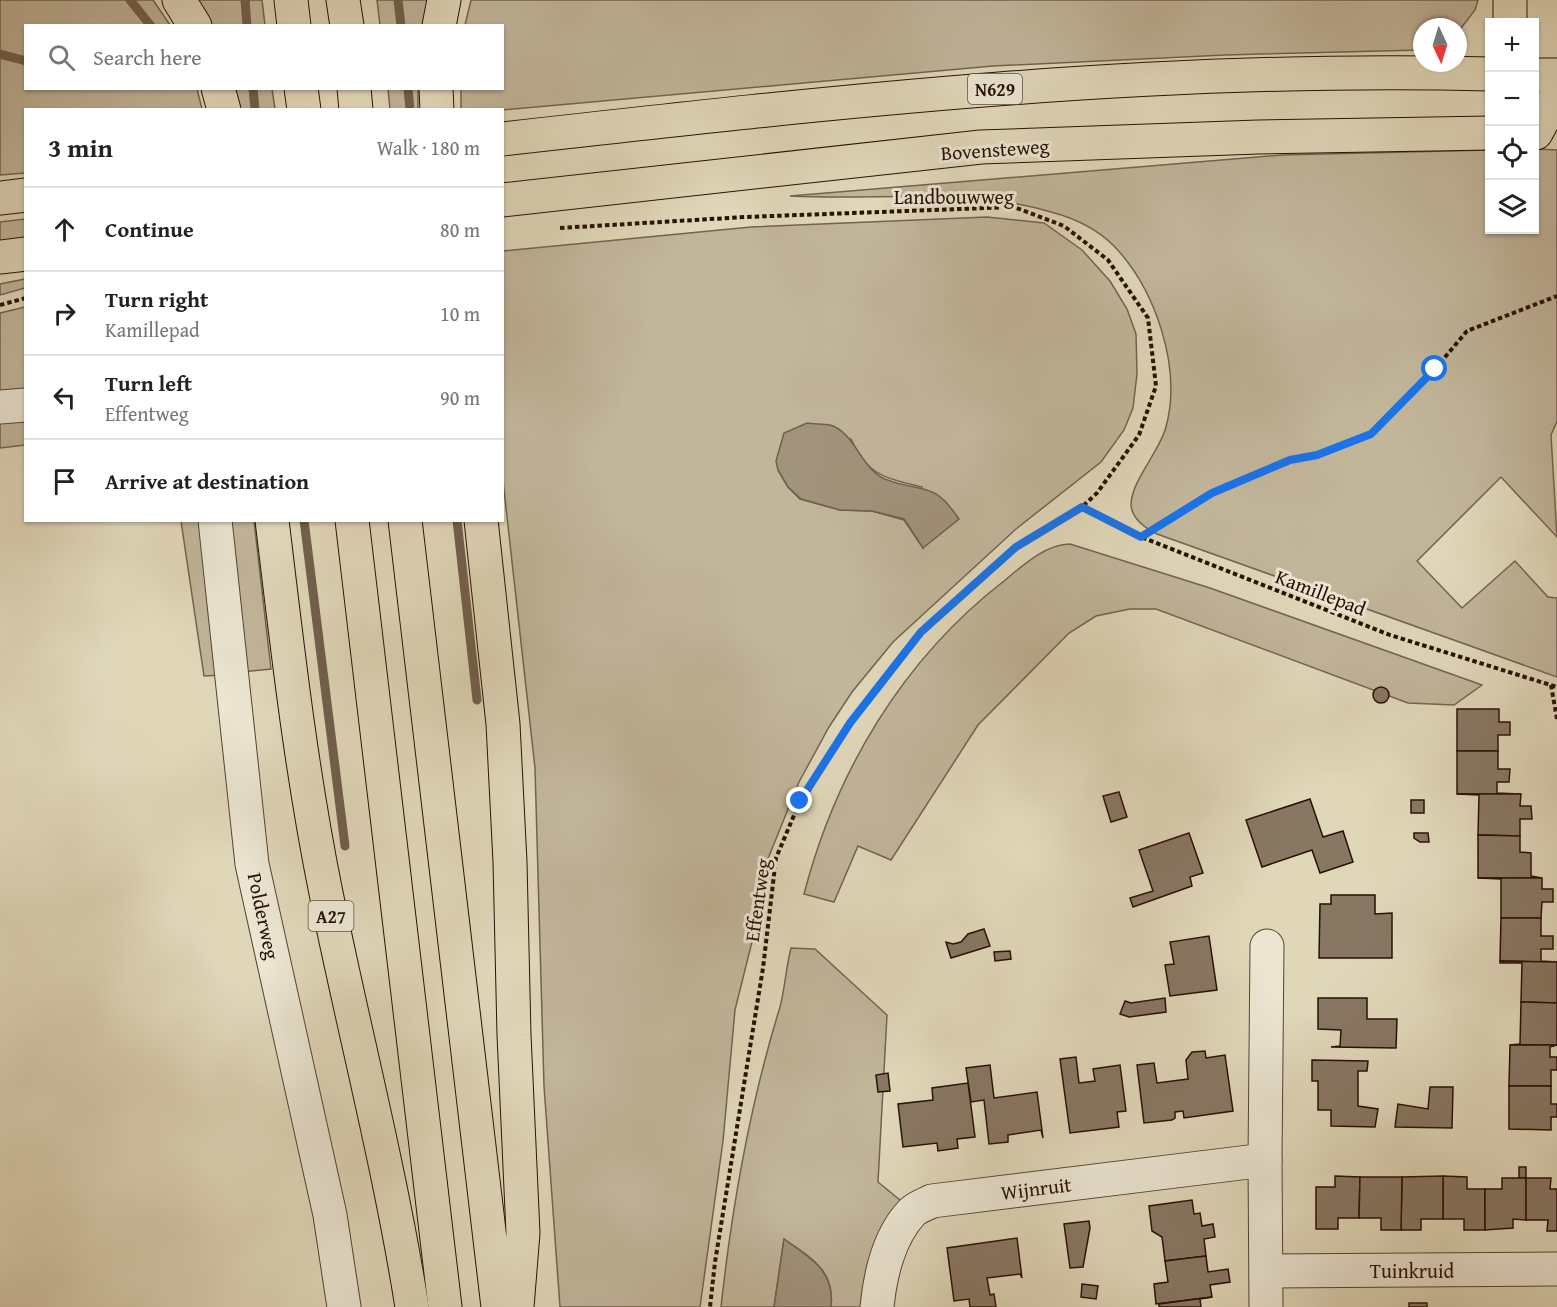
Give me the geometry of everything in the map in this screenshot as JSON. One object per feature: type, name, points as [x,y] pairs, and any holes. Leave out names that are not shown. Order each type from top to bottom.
[{"type":"main road","points":[[179,0],[194,24]]},
{"type":"main road","points":[[291,0],[294,24]]},
{"type":"main road","points":[[344,0],[346,24]]},
{"type":"main road","points":[[439,24],[444,0]]},
{"type":"main road","points":[[1510,0],[1510,18]]},
{"type":"main road","name":"N629","points":[[504,139],[852,102],[1144,78],[1329,71],[1485,74]]},
{"type":"main road","points":[[1539,75],[1557,75]]},
{"type":"main road","points":[[219,90],[223,108]]},
{"type":"main road","points":[[301,90],[304,108]]},
{"type":"main road","points":[[354,90],[357,108]]},
{"type":"main road","points":[[436,90],[437,108]]},
{"type":"main road","points":[[1540,133],[1557,94]]},
{"type":"main road","name":"Bovensteweg","points":[[504,200],[981,147],[1258,137],[1485,133]]},
{"type":"main road","points":[[0,198],[24,195]]},
{"type":"main road","points":[[0,256],[24,254]]},
{"type":"main road","name":"A27","points":[[272,522],[296,727],[326,891],[400,1236],[412,1307]]},
{"type":"main road","points":[[352,522],[445,1307]]},
{"type":"main road","points":[[405,522],[498,1307]]},
{"type":"main road","points":[[481,522],[503,724],[510,862],[514,1035],[523,1233],[517,1307]]},
{"type":"street","points":[[0,407],[24,405]]},
{"type":"street","name":"Polderweg","points":[[214,522],[252,864],[330,1215],[344,1307]]},
{"type":"street","points":[[1266,1307],[1268,1271],[1265,1160],[1268,946]]},
{"type":"street","name":"Wijnruit","points":[[877,1307],[880,1277],[899,1232],[912,1211],[932,1201],[1265,1160]]},
{"type":"street","name":"Tuinkruid","points":[[1268,1271],[1557,1269]]},
{"type":"path","name":"Landbouwweg","points":[[549,229],[745,217],[1014,207],[1064,226],[1108,260],[1148,318],[1156,386],[1139,435],[1097,493],[1082,507]]},
{"type":"path","points":[[1141,537],[1212,493],[1290,460],[1317,455],[1371,434],[1435,369],[1467,331],[1557,296]]},
{"type":"path","points":[[0,305],[24,299]]},
{"type":"path","name":"Kamillepad","points":[[1082,507],[1141,537],[1390,635],[1557,687]]},
{"type":"path","name":"Effentweg","points":[[710,1307],[763,968],[776,858],[800,801],[850,723],[921,632],[1016,547],[1082,507]]},
{"type":"path","points":[[1551,685],[1557,719]]},
{"type":"shaded area","points":[[0,0],[153,0],[169,24],[24,24],[24,90],[197,90],[202,108],[24,108],[24,173],[0,175]]},
{"type":"shaded area","points":[[191,0],[262,0],[265,24],[206,24]]},
{"type":"shaded area","points":[[377,0],[434,0],[428,24],[380,24]]},
{"type":"shaded area","points":[[471,0],[1478,0],[1475,10],[1467,20],[1467,18],[1413,18],[1413,50],[1225,55],[993,66],[504,110],[504,108],[461,108],[461,90],[504,90],[504,24],[465,24]]},
{"type":"shaded area","points":[[231,90],[272,90],[275,108],[236,108]]},
{"type":"shaded area","points":[[388,90],[418,90],[418,108],[390,108]]},
{"type":"shaded area","points":[[1539,149],[1557,150],[1557,421],[1551,435],[1557,537],[1501,477],[1417,561],[1462,608],[1515,561],[1548,597],[1557,598],[1557,677],[1157,534],[1140,522],[1132,510],[1132,496],[1166,427],[1171,380],[1168,355],[1162,331],[1142,285],[1114,246],[1093,229],[1051,212],[1019,204],[987,200],[921,196],[790,196],[1282,155],[1485,150],[1485,234],[1539,234]]},
{"type":"shaded area","points":[[987,217],[1044,223],[1082,250],[1110,281],[1127,309],[1136,334],[1137,374],[1133,408],[1124,430],[1101,462],[1016,529],[893,642],[852,692],[829,727],[799,782],[763,871],[760,910],[735,1010],[723,1141],[700,1307],[560,1307],[544,1086],[535,768],[504,490],[504,251],[751,227]],"holes":[[[851,439],[864,461],[879,474],[922,487],[923,548],[904,520],[872,511],[840,510],[800,499],[788,487],[778,470]]]},
{"type":"shaded area","points":[[24,219],[24,239],[0,242],[0,222]]},
{"type":"shaded area","points":[[24,279],[24,288],[0,295],[0,284]]},
{"type":"shaded area","points":[[24,307],[24,396],[0,398],[0,313]]},
{"type":"shaded area","points":[[24,413],[24,445],[0,448],[0,415]]},
{"type":"shaded area","points":[[807,423],[830,425],[839,429],[876,474],[885,479],[934,493],[950,506],[959,519],[923,548],[904,519],[872,511],[840,510],[801,499],[788,487],[778,470],[776,461],[784,433]]},
{"type":"shaded area","points":[[181,522],[205,522],[222,675],[204,676]]},
{"type":"shaded area","points":[[225,522],[254,522],[271,669],[242,672]]},
{"type":"shaded area","points":[[1070,544],[1210,588],[1482,685],[1454,705],[1408,703],[1156,609],[1130,609],[1096,616],[1069,633],[978,725],[891,860],[858,846],[834,902],[804,894],[818,848],[855,761],[878,721],[905,682],[968,612],[1011,575],[1043,552]]},
{"type":"shaded area","points":[[791,948],[815,949],[887,1015],[878,1182],[906,1205],[879,1307],[831,1307],[829,1283],[825,1274],[812,1259],[784,1239],[774,1307],[721,1307],[743,1156],[782,1000]]},
{"type":"shaded area","points":[[784,1239],[811,1259],[825,1274],[831,1294],[831,1307],[774,1307]]},
{"type":"building","points":[[1378,687],[1384,687],[1389,695],[1387,701],[1378,703],[1373,698],[1373,692]]},
{"type":"building","points":[[1457,709],[1499,709],[1499,722],[1510,722],[1510,735],[1498,735],[1498,751],[1457,751]]},
{"type":"building","points":[[1457,751],[1498,751],[1498,769],[1510,769],[1509,782],[1497,782],[1497,793],[1521,794],[1457,794]]},
{"type":"building","points":[[1119,792],[1127,817],[1111,822],[1103,796]]},
{"type":"building","points":[[1457,794],[1521,794],[1520,806],[1531,806],[1532,819],[1520,819],[1520,836],[1478,835],[1479,795]]},
{"type":"building","points":[[1310,799],[1323,837],[1343,831],[1353,862],[1320,873],[1312,850],[1262,867],[1246,820]]},
{"type":"building","points":[[1411,800],[1424,800],[1424,813],[1411,813]]},
{"type":"building","points":[[1189,833],[1203,873],[1190,877],[1192,886],[1133,907],[1130,898],[1153,891],[1139,850]]},
{"type":"building","points":[[1414,833],[1428,833],[1429,842],[1420,842],[1414,838]]},
{"type":"building","points":[[1478,835],[1520,836],[1520,852],[1531,853],[1531,876],[1542,878],[1478,878]]},
{"type":"building","points":[[1478,878],[1542,878],[1542,889],[1553,889],[1553,902],[1542,902],[1541,918],[1501,918],[1501,879]]},
{"type":"building","points":[[1331,895],[1375,895],[1375,914],[1392,913],[1392,958],[1319,958],[1320,904],[1331,904]]},
{"type":"building","points":[[1501,918],[1541,918],[1541,936],[1553,936],[1553,949],[1541,949],[1541,961],[1557,962],[1500,961]]},
{"type":"building","points":[[984,929],[990,946],[951,958],[946,942],[953,944],[961,942],[968,934]]},
{"type":"building","points":[[1209,936],[1217,990],[1170,996],[1165,965],[1174,964],[1170,942]]},
{"type":"building","points":[[1010,951],[1011,959],[995,961],[994,952]]},
{"type":"building","points":[[1500,961],[1557,962],[1557,1003],[1521,1002],[1522,963],[1500,963]]},
{"type":"building","points":[[1165,998],[1166,1012],[1129,1017],[1120,1014],[1125,1001],[1131,1003]]},
{"type":"building","points":[[1318,998],[1367,998],[1367,1019],[1397,1019],[1396,1048],[1331,1047],[1340,1046],[1341,1030],[1318,1029]]},
{"type":"building","points":[[1521,1002],[1557,1003],[1557,1045],[1510,1045],[1520,1044]]},
{"type":"building","points":[[1510,1045],[1557,1045],[1550,1047],[1550,1057],[1557,1057],[1557,1070],[1551,1070],[1551,1086],[1509,1086]]},
{"type":"building","points":[[1205,1051],[1206,1058],[1225,1055],[1233,1111],[1184,1118],[1183,1111],[1175,1112],[1175,1118],[1172,1120],[1144,1123],[1137,1065],[1154,1063],[1157,1083],[1188,1079],[1186,1060],[1192,1052]]},
{"type":"building","points":[[1076,1057],[1079,1083],[1095,1081],[1093,1069],[1120,1065],[1126,1111],[1117,1112],[1119,1127],[1070,1133],[1060,1059]]},
{"type":"building","points":[[1312,1060],[1368,1061],[1367,1071],[1358,1071],[1358,1106],[1378,1109],[1375,1127],[1331,1126],[1331,1110],[1318,1110],[1318,1081],[1312,1081]]},
{"type":"building","points":[[990,1065],[994,1098],[1037,1092],[1043,1138],[1041,1130],[1008,1135],[1008,1142],[989,1144],[984,1100],[971,1102],[966,1068]]},
{"type":"building","points":[[888,1073],[890,1091],[878,1092],[876,1075]]},
{"type":"building","points":[[968,1083],[975,1137],[957,1139],[958,1148],[938,1151],[937,1143],[903,1147],[898,1104],[933,1100],[932,1088]]},
{"type":"building","points":[[1509,1086],[1551,1086],[1551,1104],[1557,1104],[1557,1117],[1551,1117],[1551,1130],[1509,1129]]},
{"type":"building","points":[[1430,1087],[1453,1087],[1452,1128],[1395,1127],[1398,1104],[1428,1109]]},
{"type":"building","points":[[1519,1167],[1526,1167],[1526,1178],[1519,1178]]},
{"type":"building","points":[[1335,1176],[1360,1177],[1359,1218],[1338,1218],[1338,1229],[1316,1229],[1316,1187],[1335,1187]]},
{"type":"building","points":[[1443,1176],[1467,1177],[1467,1189],[1485,1189],[1485,1230],[1464,1230],[1464,1219],[1443,1219]]},
{"type":"building","points":[[1443,1176],[1443,1219],[1421,1219],[1421,1230],[1401,1230],[1402,1177]]},
{"type":"building","points":[[1360,1177],[1402,1177],[1401,1230],[1381,1230],[1381,1218],[1359,1218]]},
{"type":"building","points":[[1502,1178],[1526,1178],[1526,1220],[1513,1219],[1513,1228],[1485,1230],[1485,1189],[1502,1189]]},
{"type":"building","points":[[1526,1178],[1551,1178],[1550,1189],[1557,1189],[1557,1231],[1547,1231],[1548,1220],[1526,1220]]},
{"type":"building","points":[[1192,1200],[1194,1214],[1200,1213],[1202,1226],[1213,1224],[1215,1237],[1204,1239],[1206,1256],[1165,1261],[1162,1237],[1152,1231],[1149,1206]]},
{"type":"building","points":[[1089,1221],[1090,1228],[1083,1267],[1070,1268],[1064,1224]]},
{"type":"building","points":[[1017,1238],[1022,1278],[1020,1274],[987,1278],[990,1295],[994,1294],[996,1307],[970,1307],[969,1299],[954,1301],[947,1248]]},
{"type":"building","points":[[1206,1256],[1208,1272],[1228,1269],[1230,1282],[1210,1285],[1212,1297],[1156,1304],[1154,1284],[1168,1282],[1165,1261]]},
{"type":"building","points":[[1082,1284],[1098,1286],[1096,1299],[1081,1297]]},
{"type":"building","points":[[1212,1297],[1200,1299],[1201,1307],[1159,1307],[1159,1304]]},
{"type":"building","points":[[1409,1303],[1427,1303],[1427,1307],[1409,1307]]},
{"type":"waterway","points":[[130,0],[149,24]]},
{"type":"waterway","points":[[245,0],[247,24]]},
{"type":"waterway","points":[[398,0],[401,24]]},
{"type":"waterway","points":[[0,54],[24,60]]},
{"type":"waterway","points":[[253,90],[255,108]]},
{"type":"waterway","points":[[408,90],[410,108]]},
{"type":"waterway","points":[[304,522],[345,846]]},
{"type":"waterway","points":[[457,522],[477,700]]},
{"type":"route","points":[[800,801],[850,723],[921,632],[1016,547],[1082,507],[1102,520],[1141,537],[1212,493],[1290,460],[1317,455],[1371,434],[1435,369]]}]
